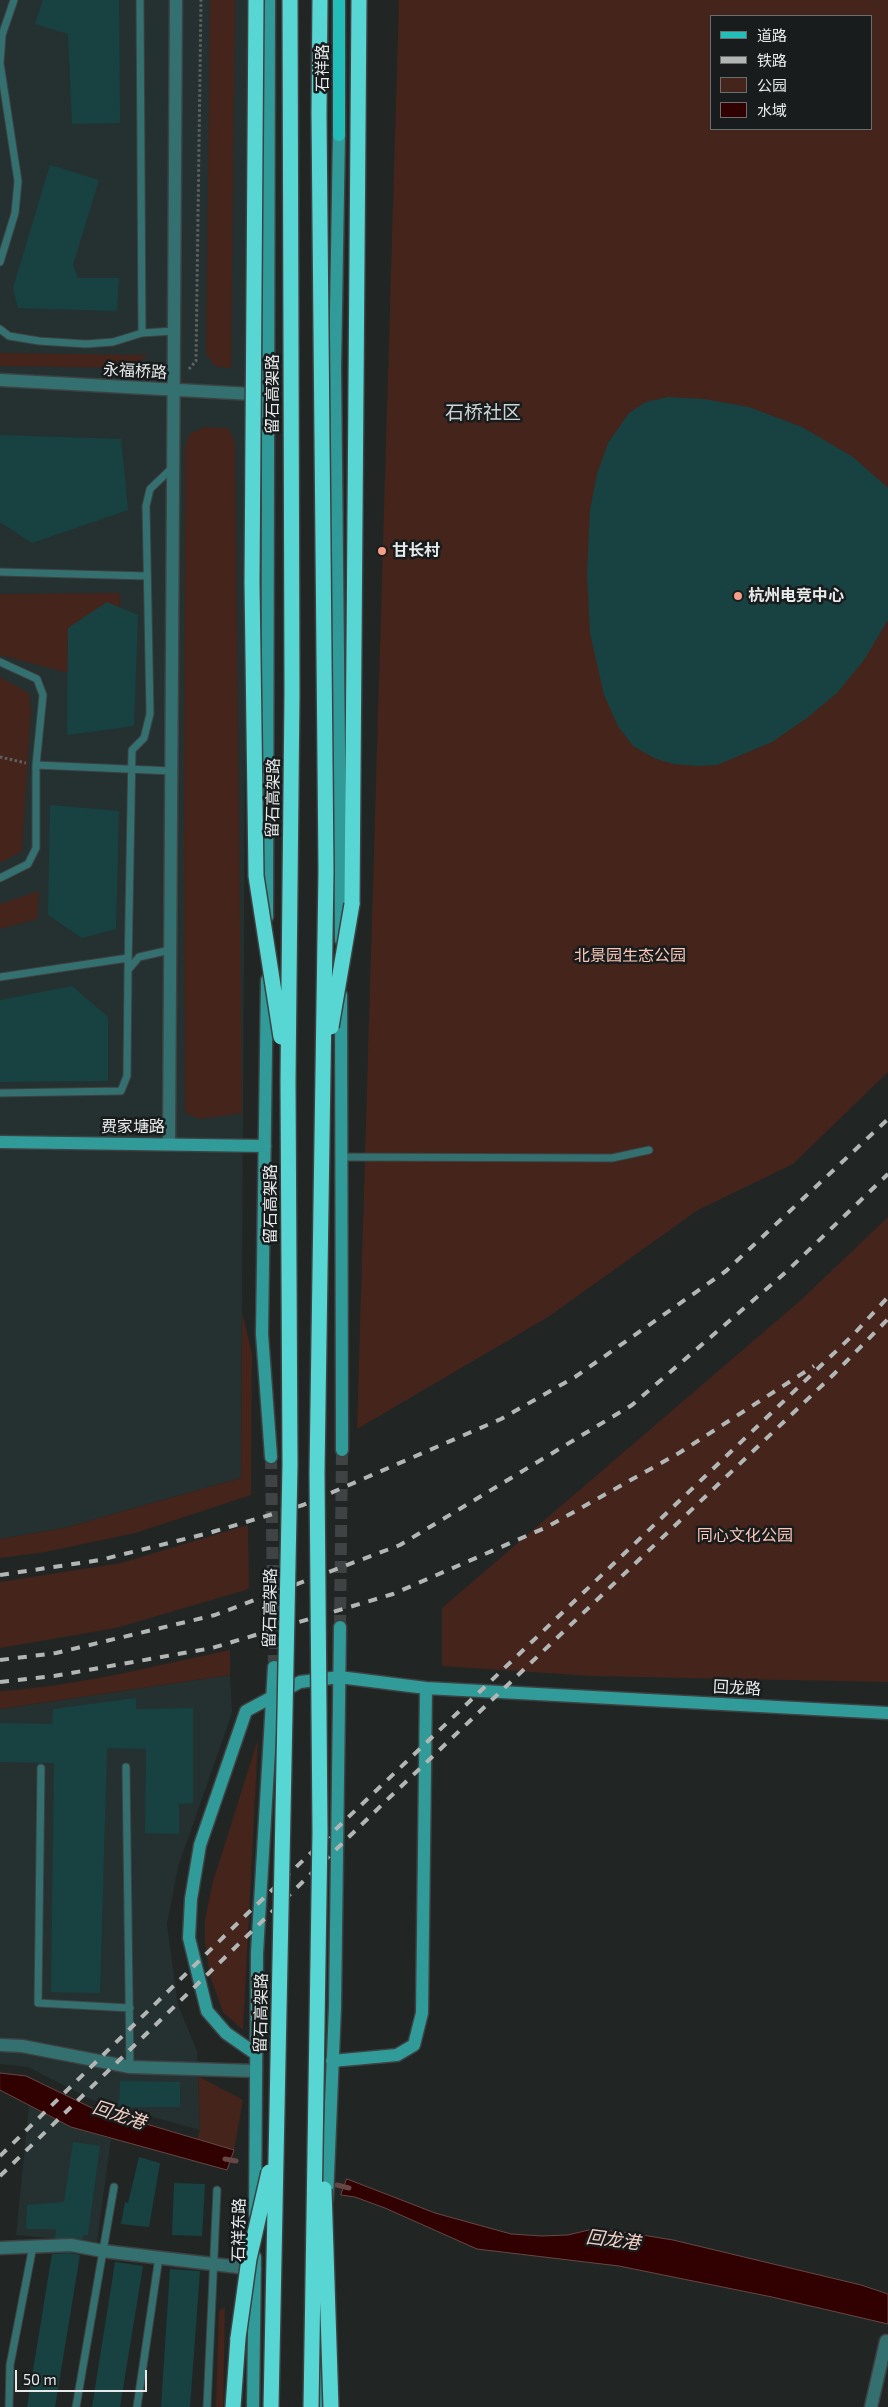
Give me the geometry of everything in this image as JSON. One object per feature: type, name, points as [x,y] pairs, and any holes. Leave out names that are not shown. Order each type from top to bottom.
[{"type":"highway","points":[[256,0],[252,582],[256,876],[288,1081]]},
{"type":"highway","name":"留石高架路","points":[[271,2407],[290,1465],[288,1081],[292,693],[290,0]]},
{"type":"highway","points":[[311,2407],[320,1832],[317,1473],[326,870],[319,114],[320,0]]},
{"type":"highway","points":[[323,1075],[352,904],[359,0]]},
{"type":"highway","points":[[317,2056],[327,2254],[331,2407]]},
{"type":"highway","points":[[233,2407],[238,2338],[249,2259],[276,2142]]},
{"type":"main road","points":[[270,0],[265,1146],[262,1334],[271,1458]]},
{"type":"main road","name":"石祥路","points":[[339,0],[336,378],[341,1157]]},
{"type":"main road","name":"费家塘路","points":[[0,1142],[169,1143],[265,1146]]},
{"type":"main road","points":[[341,1157],[342,1450]]},
{"type":"main road","points":[[320,2407],[320,2283],[329,2170],[335,2007],[340,1627]]},
{"type":"main road","name":"石祥东路","points":[[253,2407],[257,1953],[274,1667]]},
{"type":"main road","name":"回龙路","points":[[256,2054],[226,2034],[207,2011],[189,1938],[191,1898],[200,1845],[246,1711],[300,1682],[339,1678],[426,1688],[888,1713]]},
{"type":"main road","points":[[332,2061],[398,2055],[414,2045],[422,2013],[426,1688]]},
{"type":"street","points":[[169,1143],[176,0]]},
{"type":"street","name":"永福桥路","points":[[0,380],[269,395]]},
{"type":"street","points":[[0,2045],[22,2046],[130,2067],[256,2071]]},
{"type":"street","points":[[0,2248],[71,2245],[103,2251],[255,2269]]},
{"type":"street","points":[[871,2407],[886,2341]]},
{"type":"lane","points":[[0,262],[14,213],[18,181],[0,63],[2,34],[14,0]]},
{"type":"lane","points":[[140,0],[142,334]]},
{"type":"lane","points":[[0,328],[9,336],[39,341],[86,344],[113,342],[142,334],[174,331]]},
{"type":"lane","points":[[0,1093],[121,1091],[127,1076],[132,750],[144,738],[150,714],[146,506],[150,489],[173,467]]},
{"type":"lane","points":[[0,572],[147,576]]},
{"type":"lane","points":[[0,662],[38,679],[43,696],[36,766],[36,848],[28,864],[0,878]]},
{"type":"lane","points":[[36,766],[172,771]]},
{"type":"lane","points":[[128,970],[139,958],[170,950]]},
{"type":"lane","points":[[0,977],[128,958]]},
{"type":"lane","points":[[341,1157],[612,1158],[649,1150]]},
{"type":"lane","points":[[126,1767],[130,2067]]},
{"type":"lane","points":[[41,1768],[38,2003],[130,2008]]},
{"type":"lane","points":[[76,2407],[114,2187]]},
{"type":"lane","points":[[207,2407],[217,2190]]},
{"type":"lane","points":[[9,2407],[10,2364],[33,2246]]},
{"type":"lane","points":[[137,2407],[159,2258]]},
{"type":"path","points":[[173,390],[196,361],[201,0]]},
{"type":"path","points":[[0,757],[36,766]]},
{"type":"shaded area","points":[[0,0],[249,0],[241,1478],[64,1528],[0,1539]]},
{"type":"shaded area","points":[[230,1675],[232,1713],[178,1867],[167,1924],[178,2005],[197,2051],[200,2130],[92,2100],[28,2067],[0,2064],[0,1709]]},
{"type":"shaded area","points":[[29,2106],[71,2127],[111,2139],[97,2242],[16,2235]]},
{"type":"green space","points":[[210,0],[235,0],[231,368],[215,366],[206,354]]},
{"type":"green space","name":"北景园生态公园","points":[[399,0],[888,0],[888,1072],[793,1164],[698,1210],[548,1317],[357,1429]]},
{"type":"green space","points":[[0,353],[148,355],[133,368],[0,366]]},
{"type":"green space","points":[[205,427],[228,428],[235,442],[242,1113],[200,1119],[185,1113],[185,448],[189,434]]},
{"type":"green space","points":[[120,593],[118,679],[84,677],[0,655],[0,594]]},
{"type":"green space","points":[[0,677],[29,693],[31,710],[22,851],[0,863]]},
{"type":"green space","points":[[39,891],[37,919],[0,929],[0,904]]},
{"type":"green space","name":"同心文化公园","points":[[888,1217],[888,1682],[590,1676],[442,1666],[442,1608],[801,1300]]},
{"type":"green space","points":[[242,1312],[252,1354],[251,1495],[135,1533],[45,1552],[0,1558],[0,1539],[64,1528],[241,1478]]},
{"type":"green space","points":[[248,1525],[249,1589],[116,1628],[0,1648],[0,1582],[121,1563]]},
{"type":"green space","points":[[230,1650],[230,1675],[0,1709],[0,1691],[87,1680]]},
{"type":"green space","points":[[258,1739],[243,2030],[223,2012],[210,1976],[205,1941],[205,1920],[212,1885]]},
{"type":"green space","points":[[198,2076],[243,2100],[234,2150],[197,2140],[200,2130]]},
{"type":"green space","points":[[225,2307],[223,2407],[216,2407],[219,2311]]},
{"type":"water","points":[[0,2073],[26,2076],[92,2108],[234,2150],[227,2170],[71,2127],[0,2090]]},
{"type":"water","points":[[347,2179],[435,2213],[511,2234],[568,2235],[593,2229],[630,2233],[673,2240],[861,2285],[888,2294],[888,2324],[772,2297],[619,2266],[477,2249],[385,2208],[355,2197],[341,2195]]},
{"type":"building","points":[[43,0],[119,0],[120,123],[72,124],[68,34],[35,24]]},
{"type":"building","points":[[50,165],[99,180],[73,265],[78,278],[119,278],[117,311],[18,308],[13,288]]},
{"type":"building","name":"杭州电竞中心","points":[[668,397],[704,399],[749,407],[802,427],[853,457],[888,488],[888,620],[864,660],[837,693],[807,718],[772,742],[717,765],[674,764],[656,759],[633,746],[618,726],[604,695],[590,633],[587,573],[590,510],[597,474],[608,443],[629,413],[646,402]]},
{"type":"building","points":[[0,435],[121,439],[128,510],[32,543],[0,522]]},
{"type":"building","points":[[107,602],[138,615],[134,726],[67,735],[68,628]]},
{"type":"building","points":[[50,805],[119,811],[116,929],[82,938],[48,915]]},
{"type":"building","points":[[72,986],[108,1017],[108,1081],[0,1082],[0,1000]]},
{"type":"building","points":[[136,1698],[136,1709],[193,1708],[193,1803],[179,1804],[179,1834],[145,1833],[146,1749],[107,1748],[100,1993],[51,1992],[54,1763],[0,1762],[0,1723],[52,1724],[53,1709]]},
{"type":"building","points":[[120,2081],[180,2082],[180,2107],[119,2107]]},
{"type":"building","points":[[73,2142],[100,2146],[88,2235],[83,2235],[83,2239],[55,2238],[56,2229],[26,2229],[27,2205],[64,2202]]},
{"type":"building","points":[[139,2157],[160,2163],[149,2227],[121,2224],[125,2202],[128,2203]]},
{"type":"building","points":[[174,2183],[205,2184],[202,2236],[172,2235]]},
{"type":"building","points":[[70,2253],[80,2255],[55,2407],[27,2407],[52,2254]]},
{"type":"building","points":[[115,2262],[143,2266],[120,2407],[92,2407]]},
{"type":"building","points":[[170,2269],[200,2271],[190,2407],[161,2407]]},
{"type":"waterway","name":"回龙港","points":[[225,2159],[236,2161]]},
{"type":"waterway","name":"回龙港","points":[[337,2185],[349,2188]]},
{"type":"tunnel","points":[[340,1627],[342,1450]]},
{"type":"tunnel","points":[[271,1457],[274,1667]]},
{"type":"railway","points":[[0,1575],[100,1560],[209,1533],[303,1505],[501,1419],[575,1377],[726,1271],[888,1119]]},
{"type":"railway","points":[[0,1660],[56,1653],[215,1615],[400,1545],[632,1405],[786,1272],[888,1174]]},
{"type":"railway","points":[[0,2156],[247,1914],[853,1335],[888,1297]]},
{"type":"railway","points":[[0,2176],[390,1797],[834,1374],[888,1319]]},
{"type":"railway","points":[[0,1682],[54,1676],[212,1648],[393,1594],[547,1527],[679,1453],[814,1366]]},
{"type":"place","name":"甘长村","points":[[382,551]]},
{"type":"place","name":"杭州电竞中心","points":[[738,596]]},
{"type":"district","name":"石桥社区","points":[[483,413]]}]
